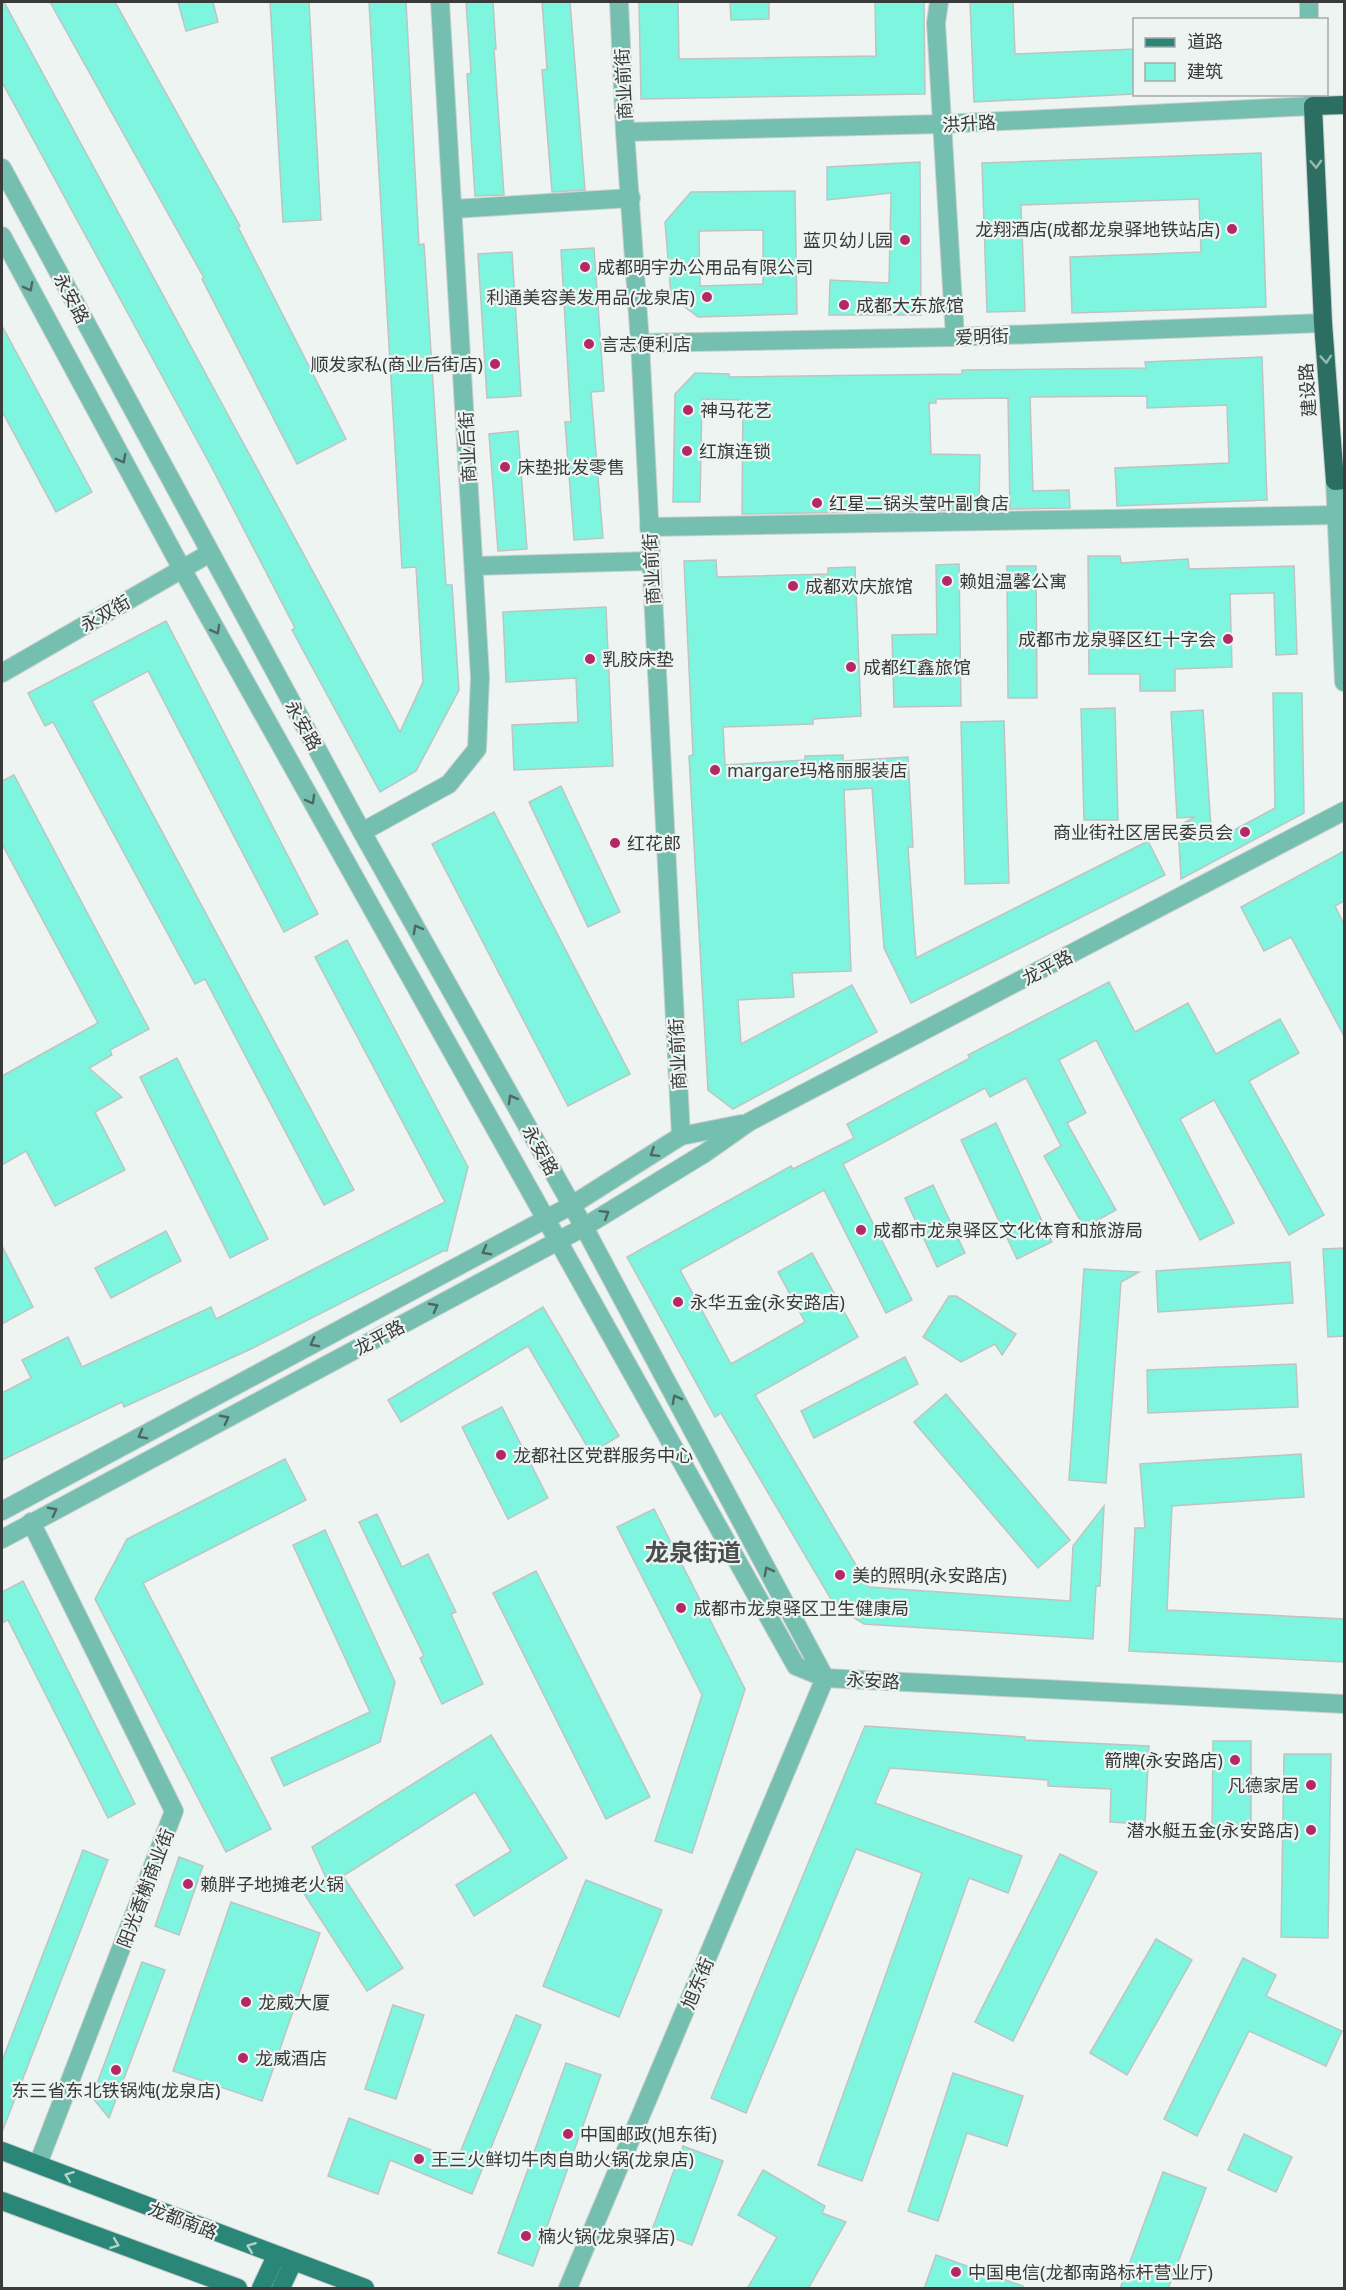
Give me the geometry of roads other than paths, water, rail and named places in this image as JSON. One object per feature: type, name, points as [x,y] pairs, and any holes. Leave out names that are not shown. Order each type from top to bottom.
[{"type":"highway","points":[[1313,100],[1344,105]]},
{"type":"highway","name":"建设路","points":[[1313,100],[1323,322],[1340,480]]},
{"type":"main road","name":"龙都南路","points":[[2,2151],[365,2289]]},
{"type":"main road","points":[[2,2201],[238,2289]]},
{"type":"main road","points":[[261,2289],[284,2259]]},
{"type":"main road","points":[[281,2289],[284,2259]]},
{"type":"street","name":"商业后街","points":[[362,832],[448,784],[477,749],[480,677],[441,2]]},
{"type":"street","name":"商业前街","points":[[619,2],[625,132],[640,343],[681,1136]]},
{"type":"street","points":[[939,2],[936,23],[955,337]]},
{"type":"street","points":[[1309,2],[1309,18]]},
{"type":"street","name":"洪升路","points":[[625,132],[942,124],[1313,100]]},
{"type":"street","name":"永安路","points":[[2,168],[362,832],[584,1227],[825,1678],[1344,1704]]},
{"type":"street","points":[[453,209],[631,198]]},
{"type":"street","points":[[2,236],[182,569],[796,1666],[825,1678]]},
{"type":"street","name":"爱明街","points":[[640,343],[955,337],[1323,322]]},
{"type":"street","name":"建设路","points":[[1340,480],[1337,515],[1344,682]]},
{"type":"street","points":[[649,527],[1337,515]]},
{"type":"street","name":"永双街","points":[[2,673],[210,553]]},
{"type":"street","points":[[474,566],[651,561]]},
{"type":"street","name":"龙平路","points":[[2,1539],[584,1227],[705,1153],[748,1122],[1344,811]]},
{"type":"street","name":"龙平路","points":[[2,1511],[572,1205],[681,1136],[748,1122]]},
{"type":"street","name":"阳光香榭商业街","points":[[31,1522],[174,1811],[38,2164]]},
{"type":"street","name":"旭东街","points":[[568,2289],[825,1678]]},
{"type":"place","name":"龙翔酒店(成都龙泉驿地铁站店)","points":[[1232,229]]},
{"type":"place","name":"蓝贝幼儿园","points":[[905,240]]},
{"type":"place","name":"成都明宇办公用品有限公司","points":[[585,267]]},
{"type":"place","name":"利通美容美发用品(龙泉店)","points":[[707,297]]},
{"type":"place","name":"成都大东旅馆","points":[[844,305]]},
{"type":"place","name":"言志便利店","points":[[589,344]]},
{"type":"place","name":"顺发家私(商业后街店)","points":[[495,364]]},
{"type":"place","name":"神马花艺","points":[[688,410]]},
{"type":"place","name":"红旗连锁","points":[[687,451]]},
{"type":"place","name":"床垫批发零售","points":[[505,467]]},
{"type":"place","name":"红星二锅头莹叶副食店","points":[[817,503]]},
{"type":"place","name":"赖姐温馨公寓","points":[[947,581]]},
{"type":"place","name":"成都欢庆旅馆","points":[[793,586]]},
{"type":"place","name":"成都市龙泉驿区红十字会","points":[[1228,639]]},
{"type":"place","name":"乳胶床垫","points":[[590,659]]},
{"type":"place","name":"成都红鑫旅馆","points":[[851,667]]},
{"type":"place","name":"margare玛格丽服装店","points":[[715,770]]},
{"type":"place","name":"商业街社区居民委员会","points":[[1245,832]]},
{"type":"place","name":"红花郎","points":[[615,843]]},
{"type":"place","name":"成都市龙泉驿区文化体育和旅游局","points":[[861,1230]]},
{"type":"place","name":"永华五金(永安路店)","points":[[678,1302]]},
{"type":"place","name":"龙都社区党群服务中心","points":[[501,1455]]},
{"type":"place","name":"美的照明(永安路店)","points":[[840,1575]]},
{"type":"place","name":"成都市龙泉驿区卫生健康局","points":[[681,1608]]},
{"type":"place","name":"箭牌(永安路店)","points":[[1235,1760]]},
{"type":"place","name":"凡德家居","points":[[1311,1785]]},
{"type":"place","name":"潜水艇五金(永安路店)","points":[[1311,1830]]},
{"type":"place","name":"赖胖子地摊老火锅","points":[[188,1884]]},
{"type":"place","name":"龙威大厦","points":[[246,2002]]},
{"type":"place","name":"龙威酒店","points":[[243,2058]]},
{"type":"place","name":"东三省东北铁锅炖(龙泉店)","points":[[116,2070]]},
{"type":"place","name":"中国邮政(旭东街)","points":[[568,2134]]},
{"type":"place","name":"王三火鲜切牛肉自助火锅(龙泉店)","points":[[419,2159]]},
{"type":"place","name":"楠火锅(龙泉驿店)","points":[[526,2236]]},
{"type":"place","name":"中国电信(龙都南路标杆营业厅)","points":[[956,2272]]},
{"type":"district","name":"龙泉街道","points":[[693,1551]]}]
